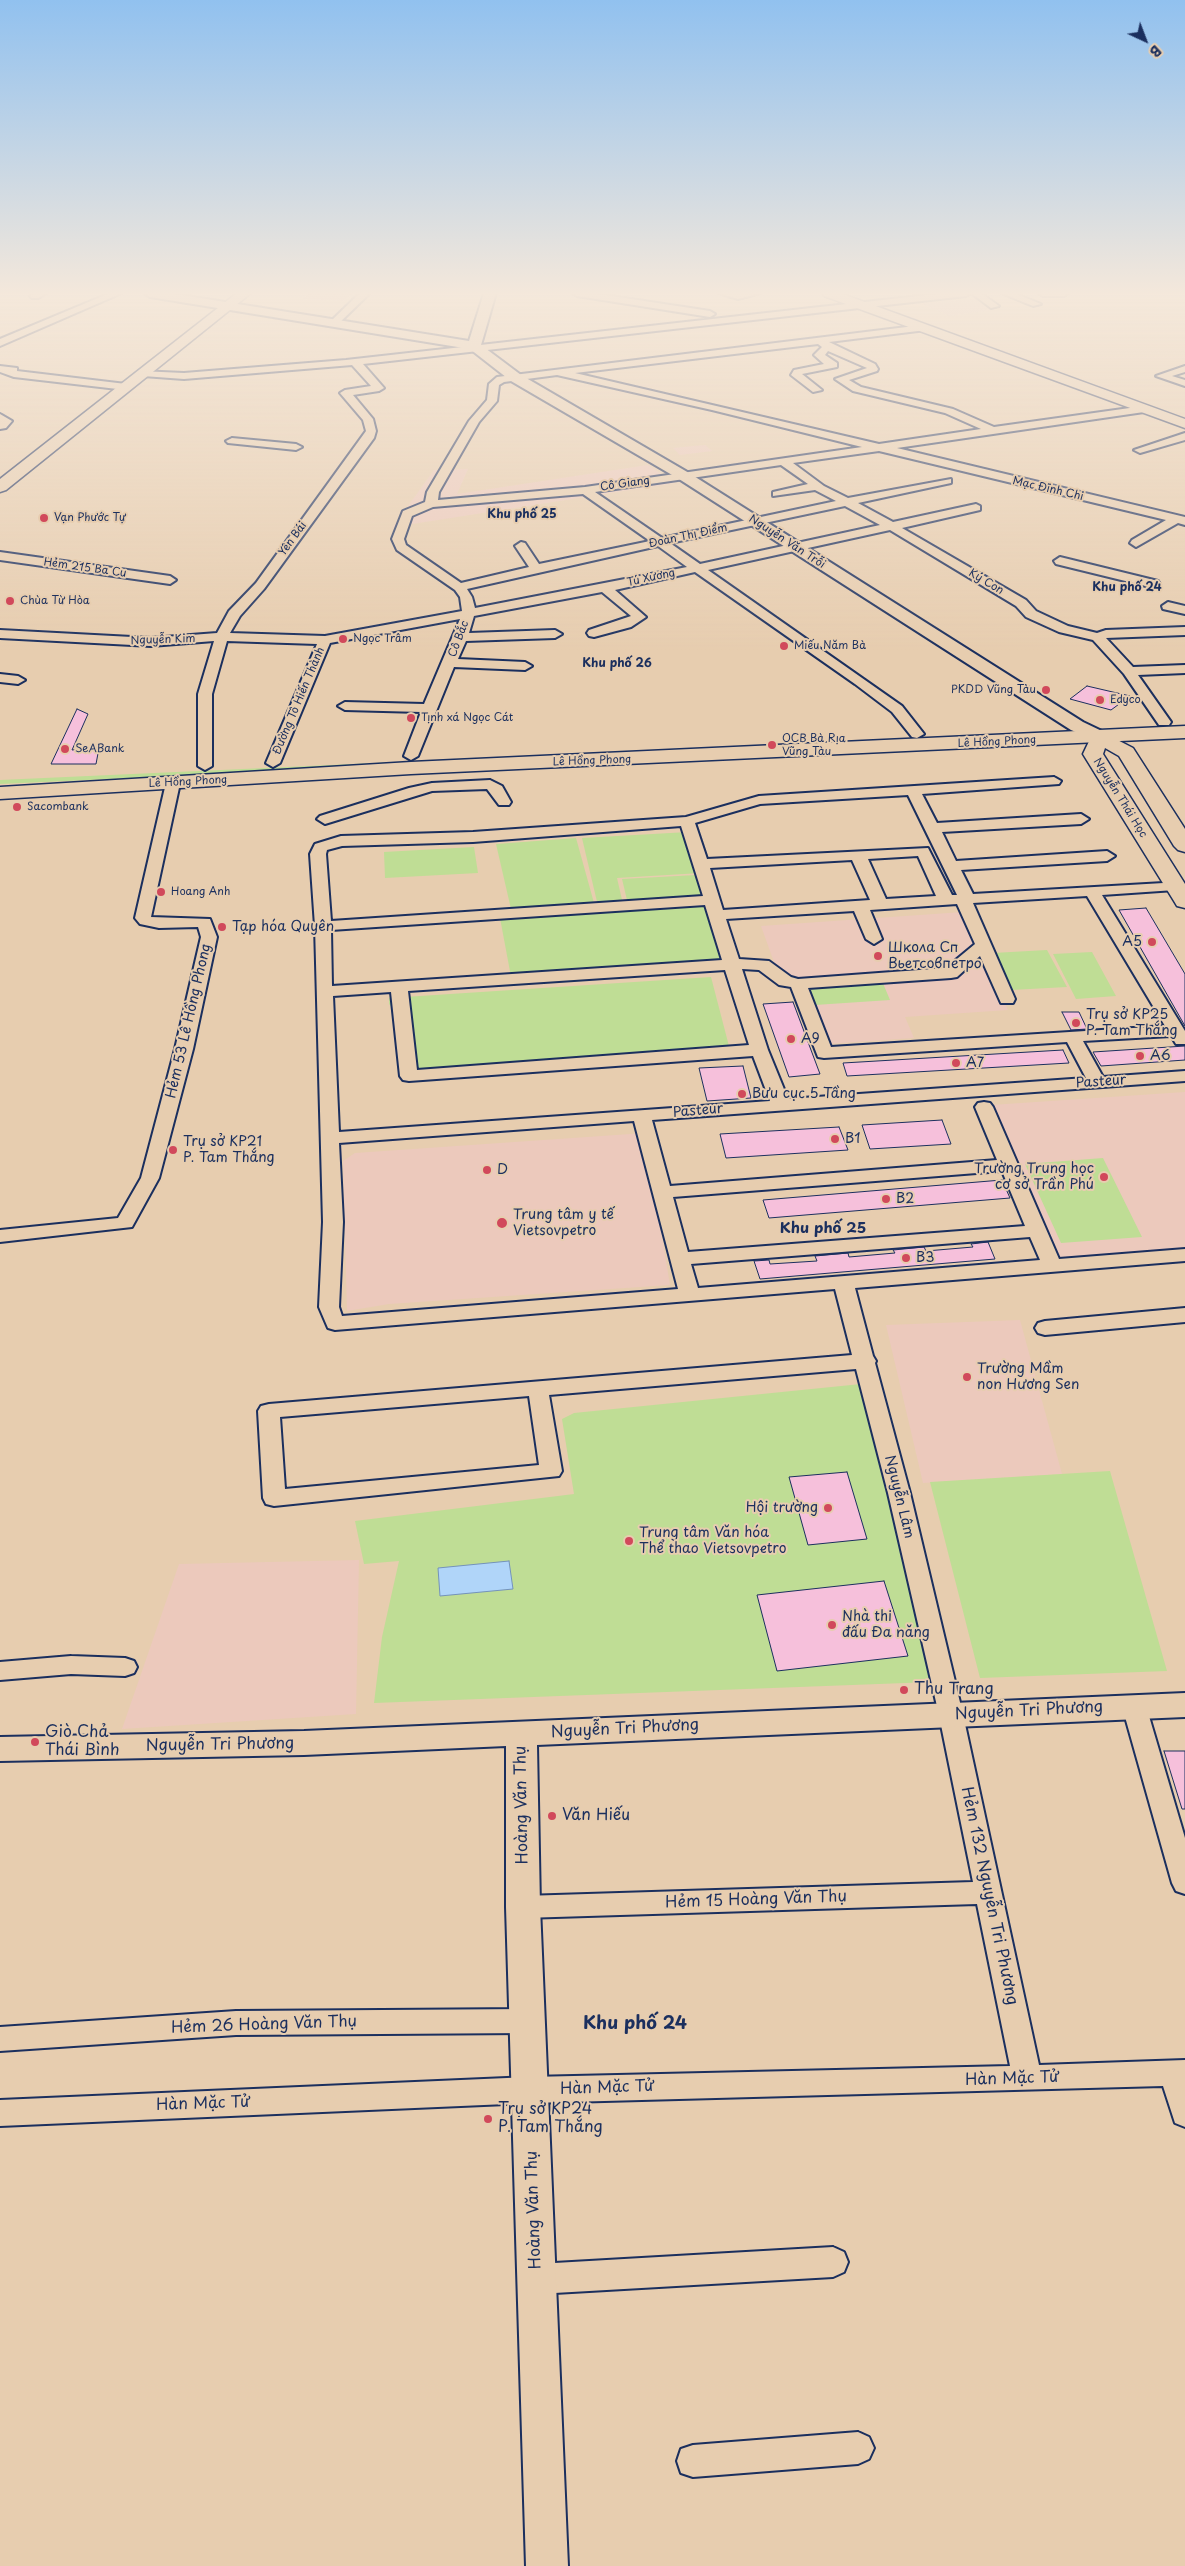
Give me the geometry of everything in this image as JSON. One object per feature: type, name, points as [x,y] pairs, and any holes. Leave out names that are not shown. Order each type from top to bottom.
[{"type":"main road","points":[[0,487],[94,413]]},
{"type":"main road","points":[[1155,413],[1183,422]]},
{"type":"main road","name":"Lê Hồng Phong","points":[[0,775],[273,763],[411,762],[1100,737],[1164,722],[1185,721]]},
{"type":"main road","name":"Lê Hồng Phong","points":[[0,793],[173,783],[411,762],[916,734],[1077,726],[1185,732]]},
{"type":"main road","name":"Nguyễn Thái Học","points":[[1182,890],[1093,754],[1100,737],[1126,752],[1185,846]]},
{"type":"street","name":"Yên Bái","points":[[205,766],[205,694],[222,637],[234,614],[260,586],[368,438],[371,431],[368,419],[362,413]]},
{"type":"street","points":[[459,587],[409,553],[402,547],[398,539],[407,514],[431,504],[433,492],[470,428],[482,413]]},
{"type":"street","name":"Nguyễn Văn Trỗi","points":[[576,413],[684,476],[792,547],[1077,726],[1100,737]]},
{"type":"street","name":"Mạc Đĩnh Chi","points":[[736,413],[1181,520]]},
{"type":"street","points":[[953,413],[993,431]]},
{"type":"street","name":"Cô Giang","points":[[431,504],[585,490],[1118,413]]},
{"type":"street","points":[[1055,422],[1068,431]]},
{"type":"street","points":[[1140,450],[1185,436]]},
{"type":"street","points":[[232,441],[296,447]]},
{"type":"street","name":"Ký Con","points":[[784,462],[817,486],[891,526],[1021,603],[1031,614],[1064,629],[1098,637]]},
{"type":"street","name":"Đoàn Thị Điểm","points":[[459,587],[536,568],[947,481]]},
{"type":"street","points":[[777,494],[817,486]]},
{"type":"street","points":[[585,490],[658,543],[860,681],[897,709],[916,734]]},
{"type":"street","name":"Tú Xương","points":[[325,640],[605,588],[976,508]]},
{"type":"street","points":[[1136,543],[1181,520]]},
{"type":"street","points":[[521,546],[536,568]]},
{"type":"street","name":"Hẻm 215 Ba Cu","points":[[0,556],[170,580]]},
{"type":"street","points":[[1060,561],[1154,584]]},
{"type":"street","name":"Cô Bắc","points":[[411,762],[429,708],[461,637],[469,612],[466,597],[459,587]]},
{"type":"street","points":[[594,633],[640,618],[605,588]]},
{"type":"street","points":[[1168,606],[1185,610]]},
{"type":"street","points":[[1164,722],[1129,672],[1098,637],[1106,634],[1185,631]]},
{"type":"street","points":[[461,637],[555,634]]},
{"type":"street","points":[[0,648],[6,635]]},
{"type":"street","name":"Nguyễn Kim","points":[[6,635],[151,642],[222,637],[325,640]]},
{"type":"street","name":"Đường Tô Hiến Thành","points":[[273,763],[325,640]]},
{"type":"street","points":[[449,663],[526,666]]},
{"type":"street","points":[[1129,672],[1185,669]]},
{"type":"street","points":[[0,678],[18,680]]},
{"type":"street","points":[[345,706],[429,708]]},
{"type":"street","points":[[1054,781],[758,800],[687,821],[473,837],[329,843],[318,850],[323,926],[334,1222],[329,1307],[335,1322],[1185,1255]]},
{"type":"street","name":"Hẻm 53 Lê Hồng Phong","points":[[0,1236],[125,1223],[150,1178],[191,1023],[209,936],[204,922],[158,923],[148,922],[143,918],[173,783]]},
{"type":"street","points":[[325,819],[409,792],[432,787],[490,784],[497,789],[504,802]]},
{"type":"street","points":[[913,790],[952,866],[982,945],[1007,999]]},
{"type":"street","points":[[933,828],[1081,819]]},
{"type":"street","points":[[687,821],[760,1050],[781,1105]]},
{"type":"street","points":[[702,864],[923,852],[946,900]]},
{"type":"street","points":[[858,855],[880,904]]},
{"type":"street","points":[[952,866],[1107,856]]},
{"type":"street","points":[[323,926],[715,907],[860,906],[1092,891],[1182,890]]},
{"type":"street","points":[[798,984],[824,1053],[1073,1038],[1179,1035],[1092,891]]},
{"type":"street","points":[[860,906],[874,939]]},
{"type":"street","points":[[324,992],[734,964],[763,965],[785,981],[798,984],[951,973],[982,945]]},
{"type":"street","points":[[399,988],[409,1076],[760,1050]]},
{"type":"street","points":[[1073,1038],[1097,1082]]},
{"type":"street","name":"Pasteur","points":[[330,1138],[1185,1076]]},
{"type":"street","points":[[984,1107],[1052,1266]]},
{"type":"street","points":[[642,1116],[689,1293]]},
{"type":"street","points":[[663,1192],[1009,1165]]},
{"type":"street","points":[[679,1259],[1036,1231]]},
{"type":"street","name":"Nguyễn Lâm","points":[[843,1282],[866,1362],[951,1714]]},
{"type":"street","points":[[1045,1328],[1185,1315]]},
{"type":"street","points":[[538,1389],[551,1471],[274,1498],[269,1410],[866,1362]]},
{"type":"street","points":[[0,1671],[71,1664],[125,1668]]},
{"type":"street","name":"Nguyễn Tri Phương","points":[[0,1749],[209,1746],[1185,1705]]},
{"type":"street","points":[[1134,1706],[1185,1883]]},
{"type":"street","name":"Hẻm 132 Nguyễn Tri Phương","points":[[951,1714],[1026,2078]]},
{"type":"street","name":"Hoàng Văn Thụ","points":[[521,1734],[523,1907],[547,2566]]},
{"type":"street","name":"Hẻm 15 Hoàng Văn Thụ","points":[[523,1907],[989,1893]]},
{"type":"street","name":"Hẻm 26 Hoàng Văn Thụ","points":[[0,2039],[236,2023],[528,2021]]},
{"type":"street","points":[[1180,2073],[1185,2114]]},
{"type":"street","name":"Hàn Mặc Tử","points":[[0,2113],[530,2090],[1180,2073]]},
{"type":"street","points":[[537,2279],[834,2262]]},
{"type":"street","points":[[693,2460],[858,2448]]},
{"type":"shaded area","points":[[705,445],[712,451],[680,455],[673,448]]},
{"type":"shaded area","points":[[648,465],[675,483],[393,527],[434,470],[468,469],[457,494]]},
{"type":"shaded area","name":"Школа Сп Вьетсовпетро","points":[[963,912],[1008,1010],[905,1017],[914,1038],[826,1044],[805,986],[783,987],[761,926]]},
{"type":"shaded area","name":"Trường Trung học cơ sở Trần Phú","points":[[1185,1092],[1185,1249],[1057,1260],[991,1105]]},
{"type":"shaded area","name":"Trung tâm y tế Vietsovpetro","points":[[645,1133],[670,1285],[389,1304],[347,1311],[343,1161],[355,1153]]},
{"type":"shaded area","name":"Trường Mầm non Hương Sen","points":[[1020,1320],[1062,1474],[923,1483],[886,1325]]},
{"type":"shaded area","points":[[359,1560],[356,1714],[122,1729],[179,1564]]},
{"type":"green space","points":[[402,763],[395,766],[0,784],[0,780]]},
{"type":"green space","points":[[688,832],[701,873],[617,878],[623,904],[598,906],[582,838]]},
{"type":"green space","points":[[576,838],[594,903],[511,909],[496,844]]},
{"type":"green space","points":[[474,847],[478,873],[385,878],[384,852]]},
{"type":"green space","points":[[696,875],[701,895],[627,900],[622,879]]},
{"type":"green space","points":[[705,905],[725,968],[512,982],[500,918]]},
{"type":"green space","points":[[1047,950],[1067,987],[1011,990],[993,953]]},
{"type":"green space","points":[[1092,952],[1116,996],[1076,999],[1053,954]]},
{"type":"green space","points":[[711,977],[730,1050],[401,1075],[394,1026],[403,1020],[389,1004],[389,998]]},
{"type":"green space","points":[[882,981],[890,1000],[815,1005],[808,986]]},
{"type":"green space","points":[[1103,1158],[1142,1237],[1061,1243],[1025,1164]]},
{"type":"green space","name":"Trung tâm Văn hóa Thể thao Vietsovpetro","points":[[861,1384],[932,1682],[374,1703],[382,1637],[399,1561],[364,1564],[355,1521],[574,1494],[562,1419],[574,1413]]},
{"type":"green space","points":[[1110,1471],[1167,1671],[980,1678],[930,1482]]},
{"type":"water","points":[[509,1561],[513,1589],[440,1596],[438,1568]]},
{"type":"building","name":"Edyco","points":[[1087,686],[1130,696],[1111,710],[1070,699]]},
{"type":"building","points":[[77,709],[88,714],[72,750],[99,748],[96,764],[51,764]]},
{"type":"building","name":"A5","points":[[1146,908],[1185,974],[1185,1026],[1119,910]]},
{"type":"building","name":"A9","points":[[793,1002],[820,1074],[789,1077],[763,1004]]},
{"type":"building","name":"Trụ sở KP25 P. Tam Thắng","points":[[1062,1012],[1079,1012],[1087,1029],[1071,1030]]},
{"type":"building","name":"A6","points":[[1185,1046],[1185,1060],[1101,1066],[1093,1052]]},
{"type":"building","name":"A7","points":[[1063,1050],[1069,1063],[847,1076],[843,1063]]},
{"type":"building","points":[[743,1066],[751,1098],[707,1101],[699,1068]]},
{"type":"building","points":[[942,1120],[951,1144],[870,1149],[862,1125]]},
{"type":"building","points":[[839,1127],[848,1150],[726,1158],[720,1134]]},
{"type":"building","name":"B2","points":[[1002,1180],[1010,1198],[769,1218],[763,1200]]},
{"type":"building","name":"B3","points":[[988,1242],[995,1259],[760,1279],[754,1261],[769,1260],[770,1264],[817,1261],[815,1256],[848,1253],[849,1257],[895,1253],[893,1250],[924,1247],[926,1251],[973,1247],[971,1244]]},
{"type":"building","name":"Hội trường","points":[[847,1472],[867,1539],[808,1545],[789,1477]]},
{"type":"building","name":"Nhà thi đấu Đa năng","points":[[884,1581],[908,1656],[777,1671],[757,1595]]},
{"type":"building","points":[[1164,1751],[1185,1751],[1185,1809],[1182,1809]]},
{"type":"place","name":"Vạn Phước Tự","points":[[44,518]]},
{"type":"place","name":"Chùa Từ Hòa","points":[[10,601]]},
{"type":"place","name":"Ngọc Trâm","points":[[343,639]]},
{"type":"place","name":"Miếu Năm Bà","points":[[784,646]]},
{"type":"place","name":"PKDD Vũng Tàu","points":[[1046,690]]},
{"type":"place","name":"Edyco","points":[[1100,700]]},
{"type":"place","name":"Tịnh xá Ngọc Cát","points":[[411,718]]},
{"type":"place","name":"OCB Bà Rịa Vũng Tàu","points":[[772,745]]},
{"type":"place","name":"SeABank","points":[[65,749]]},
{"type":"place","name":"Sacombank","points":[[17,807]]},
{"type":"place","name":"Hoang Anh","points":[[161,892]]},
{"type":"place","name":"Tạp hóa Quyên","points":[[222,927]]},
{"type":"place","name":"A5","points":[[1152,942]]},
{"type":"place","name":"Школа Сп Вьетсовпетро","points":[[878,956]]},
{"type":"place","name":"Trụ sở KP25 P. Tam Thắng","points":[[1076,1023]]},
{"type":"place","name":"A9","points":[[791,1039]]},
{"type":"place","name":"A6","points":[[1140,1056]]},
{"type":"place","name":"A7","points":[[956,1063]]},
{"type":"place","name":"Bưu cục 5 Tầng","points":[[742,1094]]},
{"type":"place","name":"B1","points":[[835,1139]]},
{"type":"place","name":"Trụ sở KP21 P. Tam Thắng","points":[[173,1150]]},
{"type":"place","name":"D","points":[[487,1170]]},
{"type":"place","name":"Trường Trung học cơ sở Trần Phú","points":[[1104,1177]]},
{"type":"place","name":"B2","points":[[886,1199]]},
{"type":"place","name":"Trung tâm y tế Vietsovpetro","points":[[502,1223]]},
{"type":"place","name":"B3","points":[[906,1258]]},
{"type":"place","name":"Trường Mầm non Hương Sen","points":[[967,1377]]},
{"type":"place","name":"Hội trường","points":[[828,1508]]},
{"type":"place","name":"Trung tâm Văn hóa Thể thao Vietsovpetro","points":[[629,1541]]},
{"type":"place","name":"Nhà thi đấu Đa năng","points":[[832,1625]]},
{"type":"place","name":"Thu Trang","points":[[904,1690]]},
{"type":"place","name":"Giò Chả Thái Bình","points":[[35,1742]]},
{"type":"place","name":"Văn Hiếu","points":[[552,1816]]},
{"type":"place","name":"Trụ sở KP24 P. Tam Thắng","points":[[488,2119]]},
{"type":"district","name":"Khu phố 25","points":[[522,515]]},
{"type":"district","name":"Khu phố 24","points":[[1127,588]]},
{"type":"district","name":"Khu phố 26","points":[[617,664]]},
{"type":"district","name":"Khu phố 25","points":[[823,1229]]},
{"type":"district","name":"Khu phố 24","points":[[635,2024]]}]
